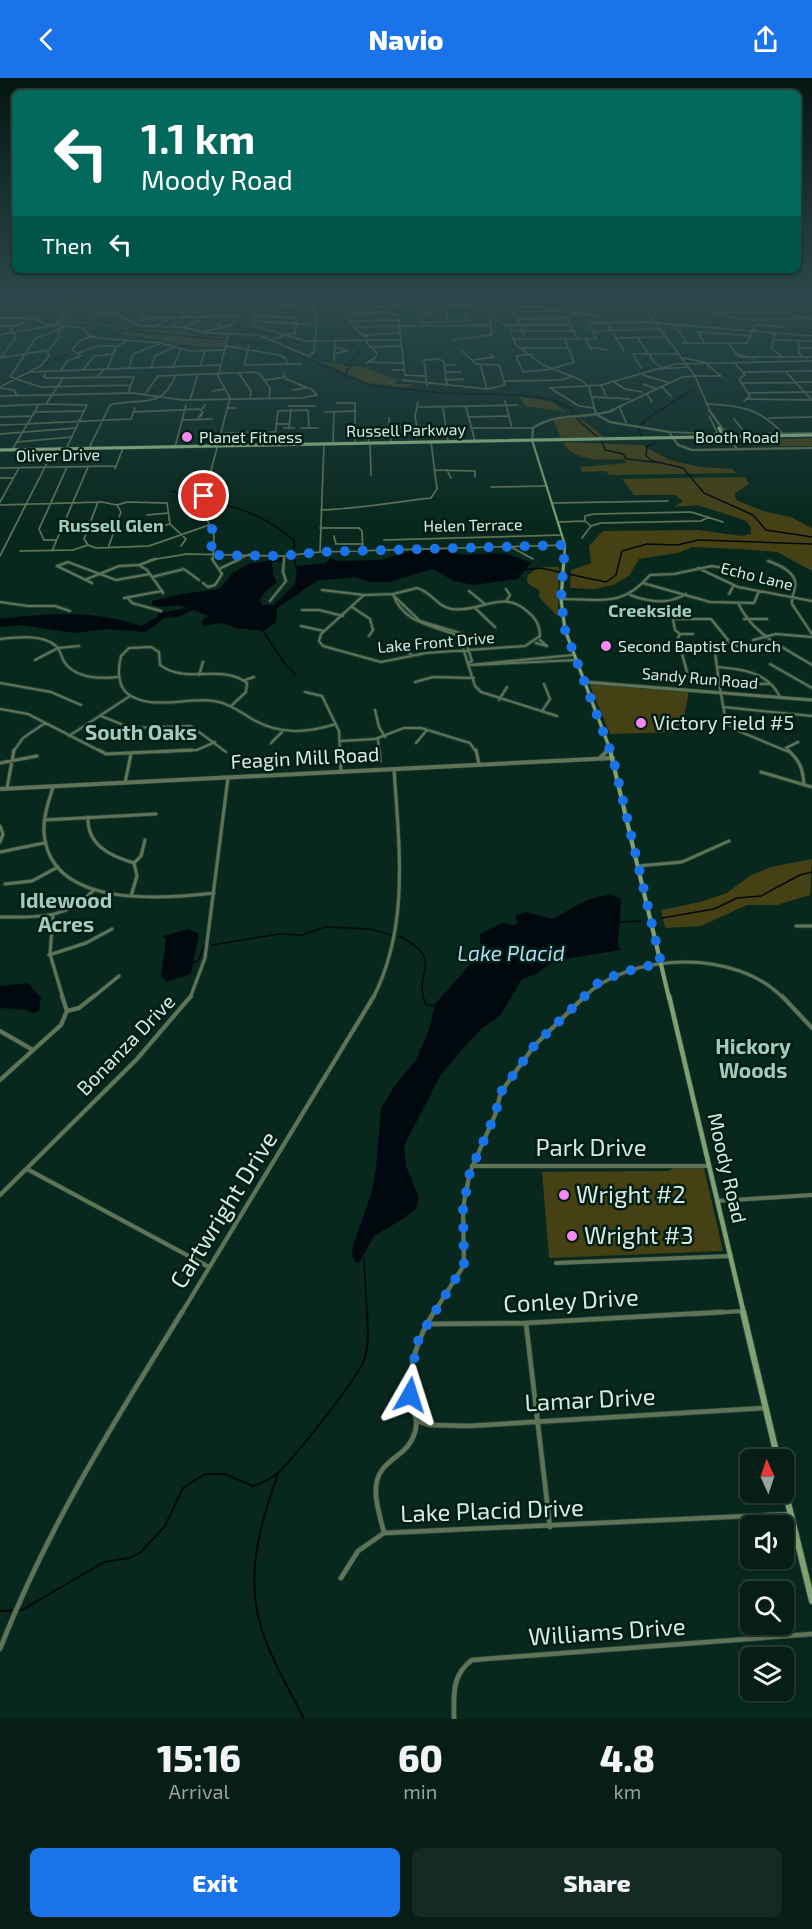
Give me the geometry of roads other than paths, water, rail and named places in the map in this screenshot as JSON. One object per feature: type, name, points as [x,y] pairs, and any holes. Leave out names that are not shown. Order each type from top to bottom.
[{"type":"main road","points":[[710,438],[722,435],[719,428]]},
{"type":"main road","points":[[725,431],[747,435]]},
{"type":"main road","name":"Russell Parkway","points":[[0,450],[673,439],[710,438],[717,435],[729,437],[812,434]]},
{"type":"main road","points":[[717,435],[732,442],[747,435]]},
{"type":"main road","name":"Moody Road","points":[[532,440],[565,545],[561,599],[565,630],[613,758],[775,1449]]},
{"type":"main road","points":[[534,445],[538,441],[559,440]]},
{"type":"main road","points":[[788,1503],[811,1589],[812,1601]]},
{"type":"street","points":[[12,372],[10,375],[14,379],[39,386],[131,385]]},
{"type":"street","points":[[0,387],[28,372],[52,372]]},
{"type":"street","points":[[96,377],[103,372]]},
{"type":"street","points":[[145,394],[157,376],[254,372],[266,381],[270,388],[269,399]]},
{"type":"street","points":[[405,372],[408,376],[426,376]]},
{"type":"street","points":[[425,372],[427,385]]},
{"type":"street","points":[[447,386],[446,372],[461,372]]},
{"type":"street","points":[[482,372],[487,389]]},
{"type":"street","points":[[402,380],[427,385],[487,389],[502,386],[504,381],[501,372]]},
{"type":"street","points":[[559,372],[573,376],[589,387],[595,411]]},
{"type":"street","points":[[595,411],[579,406],[573,400],[550,388],[601,385],[648,372]]},
{"type":"street","points":[[692,372],[719,428],[729,437]]},
{"type":"street","points":[[472,428],[533,428],[550,417],[584,415],[619,406],[686,376],[721,376],[718,372]]},
{"type":"street","points":[[749,393],[739,379],[744,372],[797,372]]},
{"type":"street","points":[[786,372],[812,400]]},
{"type":"street","points":[[44,373],[45,378],[134,377],[128,393]]},
{"type":"street","points":[[203,583],[208,587],[215,585],[222,574],[210,555],[214,534],[203,516],[202,505],[211,463],[219,446],[230,400],[218,378],[219,373]]},
{"type":"street","points":[[239,373],[251,392],[250,399]]},
{"type":"street","points":[[284,373],[285,377]]},
{"type":"street","points":[[190,400],[198,374]]},
{"type":"street","points":[[642,374],[670,383]]},
{"type":"street","points":[[682,374],[686,376]]},
{"type":"street","points":[[89,448],[102,419],[112,404],[153,402],[169,393],[176,375]]},
{"type":"street","points":[[504,381],[560,380],[573,376]]},
{"type":"street","points":[[0,396],[128,393],[190,400],[230,400],[310,398],[317,395],[316,391],[285,377],[266,381]]},
{"type":"street","points":[[46,404],[63,378]]},
{"type":"street","points":[[447,380],[463,379]]},
{"type":"street","points":[[612,382],[627,390],[642,392]]},
{"type":"street","points":[[741,383],[812,382]]},
{"type":"street","points":[[643,384],[657,389]]},
{"type":"street","points":[[601,385],[606,396]]},
{"type":"street","points":[[0,387],[14,390],[17,396]]},
{"type":"street","points":[[292,390],[308,387]]},
{"type":"street","points":[[662,387],[671,396]]},
{"type":"street","points":[[212,391],[226,389]]},
{"type":"street","points":[[749,393],[812,392]]},
{"type":"street","points":[[749,393],[750,396],[745,400],[812,400]]},
{"type":"street","points":[[647,394],[652,402]]},
{"type":"street","points":[[593,397],[630,399]]},
{"type":"street","points":[[417,427],[415,416],[419,407],[418,402]]},
{"type":"street","points":[[336,403],[355,403],[355,443]]},
{"type":"street","points":[[419,407],[466,407],[505,403],[518,405]]},
{"type":"street","points":[[505,403],[512,428]]},
{"type":"street","points":[[0,406],[85,404],[87,406],[66,449]]},
{"type":"street","points":[[706,404],[736,406],[762,412],[782,433]]},
{"type":"street","points":[[175,447],[186,405]]},
{"type":"street","points":[[200,418],[201,410],[205,405]]},
{"type":"street","points":[[288,406],[315,405]]},
{"type":"street","points":[[12,450],[38,406]]},
{"type":"street","points":[[289,428],[292,406]]},
{"type":"street","points":[[309,406],[309,428]]},
{"type":"street","points":[[619,406],[626,422]]},
{"type":"street","points":[[443,407],[448,442]]},
{"type":"street","points":[[466,407],[475,441]]},
{"type":"street","points":[[0,425],[131,419],[135,408]]},
{"type":"street","points":[[228,408],[236,408]]},
{"type":"street","points":[[134,412],[201,410]]},
{"type":"street","points":[[34,412],[84,411]]},
{"type":"street","points":[[274,445],[278,411],[315,413]]},
{"type":"street","points":[[326,412],[356,411]]},
{"type":"street","name":"Booth Road","points":[[595,411],[610,422],[669,432],[717,435]]},
{"type":"street","points":[[333,444],[334,412]]},
{"type":"street","points":[[712,414],[737,450]]},
{"type":"street","points":[[0,417],[32,416]]},
{"type":"street","points":[[469,417],[509,416]]},
{"type":"street","points":[[709,416],[717,435]]},
{"type":"street","points":[[770,418],[812,417]]},
{"type":"street","points":[[389,418],[391,443]]},
{"type":"street","points":[[182,420],[212,419]]},
{"type":"street","points":[[734,419],[747,435],[812,434]]},
{"type":"street","points":[[276,424],[290,424]]},
{"type":"street","points":[[390,427],[445,426]]},
{"type":"street","points":[[0,434],[76,428]]},
{"type":"street","points":[[284,428],[294,428]]},
{"type":"street","points":[[301,428],[318,428]]},
{"type":"street","points":[[371,475],[368,437],[372,435],[372,428]]},
{"type":"street","name":"Moody Road","points":[[532,440],[533,428]]},
{"type":"street","points":[[222,433],[275,432]]},
{"type":"street","name":"Booth Road","points":[[669,432],[678,445],[692,450],[812,448]]},
{"type":"street","points":[[17,442],[72,437]]},
{"type":"street","points":[[321,510],[361,509],[392,502],[428,499],[437,492],[431,442]]},
{"type":"street","points":[[320,552],[324,444]]},
{"type":"street","name":"Oliver Drive","points":[[0,468],[115,467],[123,448]]},
{"type":"street","points":[[1,553],[54,449]]},
{"type":"street","points":[[52,551],[88,466]]},
{"type":"street","points":[[56,540],[44,540],[39,532],[66,467]]},
{"type":"street","points":[[19,468],[0,503],[98,502],[117,505],[163,502],[169,506],[170,524],[186,539],[181,546]]},
{"type":"street","points":[[434,470],[472,470],[475,477]]},
{"type":"street","points":[[447,470],[451,478]]},
{"type":"street","points":[[0,478],[13,478]]},
{"type":"street","points":[[491,487],[546,486]]},
{"type":"street","points":[[552,503],[668,501]]},
{"type":"street","points":[[88,545],[84,539],[98,502]]},
{"type":"street","points":[[108,548],[121,512],[117,505]]},
{"type":"street","points":[[585,521],[588,514],[692,512],[723,522]]},
{"type":"street","points":[[147,515],[168,513]]},
{"type":"street","points":[[633,523],[635,513]]},
{"type":"street","points":[[582,538],[591,526],[605,523],[701,521],[709,517]]},
{"type":"street","points":[[602,518],[605,523]]},
{"type":"street","points":[[559,522],[585,521],[591,526]]},
{"type":"street","points":[[143,531],[170,524]]},
{"type":"street","points":[[20,551],[73,550],[88,545],[108,548],[149,546],[209,525]]},
{"type":"street","points":[[320,528],[359,528],[362,531],[363,551]]},
{"type":"street","name":"Helen Terrace","points":[[384,540],[563,535]]},
{"type":"street","points":[[334,536],[336,544],[363,544]]},
{"type":"street","points":[[138,565],[158,556],[250,554],[284,556],[320,552],[565,545]]},
{"type":"street","points":[[511,547],[534,559]]},
{"type":"street","points":[[219,569],[250,554]]},
{"type":"street","points":[[270,601],[286,580],[283,572],[284,556]]},
{"type":"street","points":[[768,561],[784,568],[794,578],[796,582],[790,597],[796,616],[812,635]]},
{"type":"street","points":[[92,583],[57,566],[68,562],[116,580],[184,569],[199,580]]},
{"type":"street","points":[[87,579],[131,563],[138,565],[152,575],[162,592],[126,598],[134,603],[161,611]]},
{"type":"street","points":[[561,599],[615,600],[630,595],[653,574],[674,574],[720,566],[751,573]]},
{"type":"street","name":"Echo Lane","points":[[698,568],[708,575],[734,585],[812,601]]},
{"type":"street","points":[[642,582],[710,602],[755,603],[759,591]]},
{"type":"street","points":[[729,594],[734,585]]},
{"type":"street","name":"Lake Front Drive","points":[[322,590],[364,596],[393,595],[417,588],[430,592],[446,608],[475,608],[507,600]]},
{"type":"street","points":[[506,589],[510,595],[507,600],[521,606],[536,621],[541,630],[540,639],[536,643],[547,646],[540,639]]},
{"type":"street","points":[[469,591],[485,604]]},
{"type":"street","points":[[630,595],[646,600],[671,601],[686,594]]},
{"type":"street","points":[[393,595],[403,608],[420,622],[456,634],[461,638],[475,686],[481,692],[499,700],[557,716]]},
{"type":"street","points":[[301,626],[324,631],[364,596]]},
{"type":"street","points":[[0,602],[12,601],[26,606],[58,606],[70,610]]},
{"type":"street","points":[[738,603],[744,619],[761,637],[812,665]]},
{"type":"street","points":[[352,607],[362,611],[372,621],[373,630],[369,636]]},
{"type":"street","points":[[475,608],[495,627]]},
{"type":"street","points":[[302,610],[330,611],[343,616]]},
{"type":"street","points":[[693,634],[680,634],[675,630],[673,619],[694,618],[714,621],[728,638],[727,642]]},
{"type":"street","points":[[744,619],[767,619]]},
{"type":"street","name":"Lake Front Drive","points":[[324,631],[318,640],[323,646],[372,661],[387,662],[411,655],[525,646],[536,643]]},
{"type":"street","points":[[680,634],[678,638],[687,675],[693,679],[769,684]]},
{"type":"street","points":[[753,640],[776,634],[812,635]]},
{"type":"street","points":[[0,639],[42,641],[58,648],[66,664],[75,671],[93,678],[118,677]]},
{"type":"street","points":[[404,642],[411,655]]},
{"type":"street","points":[[727,642],[740,647]]},
{"type":"street","points":[[727,642],[715,650],[726,722],[733,729],[786,748],[802,766],[805,776],[804,785]]},
{"type":"street","points":[[35,660],[58,648],[79,646]]},
{"type":"street","points":[[254,677],[245,680],[231,675],[170,673],[160,664],[156,649],[145,646],[129,648],[122,653],[118,677],[123,691],[130,696],[153,702],[210,700],[231,706],[282,732],[311,732],[336,724]]},
{"type":"street","points":[[470,664],[573,655]]},
{"type":"street","points":[[807,661],[812,659]]},
{"type":"street","points":[[470,664],[576,660]]},
{"type":"street","points":[[199,675],[203,662]]},
{"type":"street","points":[[770,664],[812,688]]},
{"type":"street","points":[[717,667],[749,670],[777,690],[780,697]]},
{"type":"street","points":[[415,682],[433,677],[474,678]]},
{"type":"street","points":[[231,706],[246,692],[245,680]]},
{"type":"street","name":"Sandy Run Road","points":[[585,682],[812,700]]},
{"type":"street","points":[[1,684],[51,692],[81,705]]},
{"type":"street","points":[[542,711],[550,699],[544,684]]},
{"type":"street","points":[[499,700],[507,687]]},
{"type":"street","points":[[305,692],[322,696],[336,724],[340,741],[341,772]]},
{"type":"street","points":[[68,736],[130,696]]},
{"type":"street","points":[[723,707],[812,716]]},
{"type":"street","points":[[0,709],[28,714],[105,754],[197,750],[215,742]]},
{"type":"street","points":[[375,710],[379,727],[385,736]]},
{"type":"street","points":[[101,716],[131,728],[191,726],[226,752]]},
{"type":"street","points":[[7,788],[9,761],[19,742],[45,723]]},
{"type":"street","points":[[340,741],[378,739],[408,728],[427,730],[473,745],[479,764]]},
{"type":"street","points":[[416,743],[427,730]]},
{"type":"street","points":[[271,743],[282,732]]},
{"type":"street","points":[[378,739],[380,761]]},
{"type":"street","points":[[786,748],[798,742]]},
{"type":"street","points":[[610,748],[599,758],[614,764]]},
{"type":"street","points":[[125,783],[131,754]]},
{"type":"street","points":[[0,763],[37,756]]},
{"type":"street","name":"Feagin Mill Road","points":[[0,789],[613,758]]},
{"type":"street","name":"Cartwright Drive","points":[[0,1649],[24,1588],[80,1478],[338,1060],[373,996],[393,946],[399,911],[394,769]]},
{"type":"street","points":[[761,772],[812,787]]},
{"type":"street","name":"Bonanza Drive","points":[[0,1195],[137,1059],[189,1001],[206,958],[228,778]]},
{"type":"street","points":[[53,787],[44,820],[44,843],[58,867],[94,890],[131,897],[214,893]]},
{"type":"street","points":[[44,820],[156,814]]},
{"type":"street","points":[[88,818],[88,830],[100,847],[114,857],[134,863]]},
{"type":"street","points":[[0,826],[3,834],[0,842]]},
{"type":"street","points":[[134,863],[141,856],[144,840]]},
{"type":"street","points":[[638,866],[682,862],[729,841]]},
{"type":"street","points":[[0,852],[44,843]]},
{"type":"street","points":[[131,897],[137,881],[134,863]]},
{"type":"street","points":[[5,884],[32,881],[58,867]]},
{"type":"street","points":[[0,918],[71,912],[94,890]]},
{"type":"street","points":[[0,1080],[61,1025],[67,1011],[51,970],[48,938],[53,915]]},
{"type":"street","points":[[796,926],[812,926]]},
{"type":"street","points":[[49,955],[86,943],[112,929]]},
{"type":"street","points":[[417,1421],[411,1406],[410,1386],[415,1353],[426,1323],[464,1265],[463,1208],[472,1166],[495,1115],[501,1092],[534,1046],[556,1022],[598,983],[623,972],[661,963],[723,965],[751,973],[775,988],[812,1028]]},
{"type":"street","points":[[67,1011],[79,1008],[119,976]]},
{"type":"street","points":[[0,1031],[33,1050]]},
{"type":"street","name":"Park Drive","points":[[472,1166],[709,1166]]},
{"type":"street","points":[[27,1169],[209,1267]]},
{"type":"street","points":[[717,1201],[812,1195]]},
{"type":"street","points":[[556,1263],[730,1256]]},
{"type":"street","name":"Conley Drive","points":[[426,1323],[526,1323],[743,1311]]},
{"type":"street","points":[[526,1323],[550,1527]]},
{"type":"street","name":"Lamar Drive","points":[[417,1421],[430,1425],[469,1426],[766,1408]]},
{"type":"street","name":"Lake Placid Drive","points":[[417,1421],[415,1433],[405,1452],[382,1469],[377,1480],[376,1494],[384,1533],[790,1514]]},
{"type":"street","points":[[341,1578],[348,1562],[358,1551],[369,1540],[384,1533]]},
{"type":"street","name":"Williams Drive","points":[[454,1719],[454,1682],[460,1666],[472,1660],[812,1634]]},
{"type":"water","points":[[446,549],[467,555],[505,554],[532,562],[518,579],[474,585],[454,581],[433,569],[389,582],[371,582],[355,577],[317,581],[277,608],[276,622],[264,631],[236,628],[222,623],[203,626],[201,622],[208,616],[193,610],[178,617],[165,618],[145,632],[108,629],[75,633],[19,625],[0,627],[0,619],[53,614],[108,617],[141,626],[157,617],[158,613],[187,608],[156,606],[152,605],[152,601],[219,589],[233,573],[248,564],[283,558],[283,561],[272,562],[273,575],[277,582],[263,594],[260,601],[262,605],[274,605],[295,584],[297,566],[326,563],[330,558],[339,561],[381,560],[411,551]]},
{"type":"water","name":"Lake Placid","points":[[610,894],[621,899],[618,943],[620,950],[554,961],[536,974],[522,979],[500,1016],[482,1028],[440,1076],[404,1146],[406,1166],[419,1198],[416,1208],[406,1217],[374,1236],[359,1263],[355,1262],[352,1256],[353,1246],[372,1191],[376,1168],[381,1109],[395,1085],[416,1060],[429,1030],[435,1004],[481,952],[480,934],[502,923],[515,925],[518,923],[515,915],[527,912],[552,919],[589,899]]},
{"type":"water","points":[[188,929],[199,934],[191,974],[167,982],[161,976],[166,940],[163,936]]},
{"type":"water","points":[[28,983],[41,998],[39,1011],[32,1013],[26,1010],[0,1008],[0,986]]},
{"type":"waterway","points":[[0,385],[27,372]]},
{"type":"waterway","points":[[338,372],[347,376]]},
{"type":"waterway","points":[[346,372],[347,376]]},
{"type":"waterway","points":[[347,376],[369,385],[440,393],[521,395],[551,399],[570,408],[579,421],[602,441],[605,450],[623,454],[626,459],[661,463]]},
{"type":"waterway","points":[[640,426],[646,419],[694,389]]},
{"type":"waterway","points":[[638,428],[641,436]]},
{"type":"waterway","points":[[654,441],[654,444],[647,446],[646,456],[661,463]]},
{"type":"waterway","points":[[661,463],[683,468],[704,493],[753,515],[766,530],[812,537]]},
{"type":"waterway","points":[[171,491],[199,499]]},
{"type":"waterway","points":[[206,500],[243,510],[272,524],[294,540],[294,552]]},
{"type":"waterway","points":[[568,574],[606,582],[616,575],[622,551],[647,544],[677,545],[699,540],[812,544]]},
{"type":"waterway","points":[[294,555],[296,567]]},
{"type":"waterway","points":[[525,570],[541,568],[559,572]]},
{"type":"waterway","points":[[263,631],[285,664],[296,675]]},
{"type":"waterway","points":[[662,918],[714,909],[737,898],[761,896],[800,875],[812,872]]},
{"type":"waterway","points":[[619,922],[641,921]]},
{"type":"waterway","points":[[212,945],[279,934],[302,935],[326,927],[370,929],[392,935]]},
{"type":"waterway","points":[[399,936],[422,953],[425,960],[422,983],[426,1005],[436,1006]]},
{"type":"waterway","points":[[194,962],[198,961],[204,946]]},
{"type":"waterway","points":[[364,1259],[367,1314]]},
{"type":"waterway","points":[[0,1611],[22,1610],[104,1562],[129,1558],[140,1553],[165,1526],[183,1488],[205,1474],[225,1474],[253,1486],[272,1478],[298,1451],[360,1368],[367,1347],[367,1312]]},
{"type":"waterway","points":[[278,1474],[260,1530],[254,1588],[256,1608],[270,1651],[304,1719]]},
{"type":"place","name":"Planet Fitness","points":[[187,437]]},
{"type":"place","name":"Second Baptist Church","points":[[606,646]]},
{"type":"place","name":"Victory Field #5","points":[[641,723]]},
{"type":"place","name":"Wright #2","points":[[564,1195]]},
{"type":"place","name":"Wright #3","points":[[572,1236]]},
{"type":"district","name":"Russell Glen","points":[[111,526]]},
{"type":"district","name":"Creekside","points":[[650,611]]},
{"type":"district","name":"South Oaks","points":[[141,733]]},
{"type":"district","name":"Idlewood Acres","points":[[66,913]]},
{"type":"district","name":"Hickory Woods","points":[[753,1059]]}]
